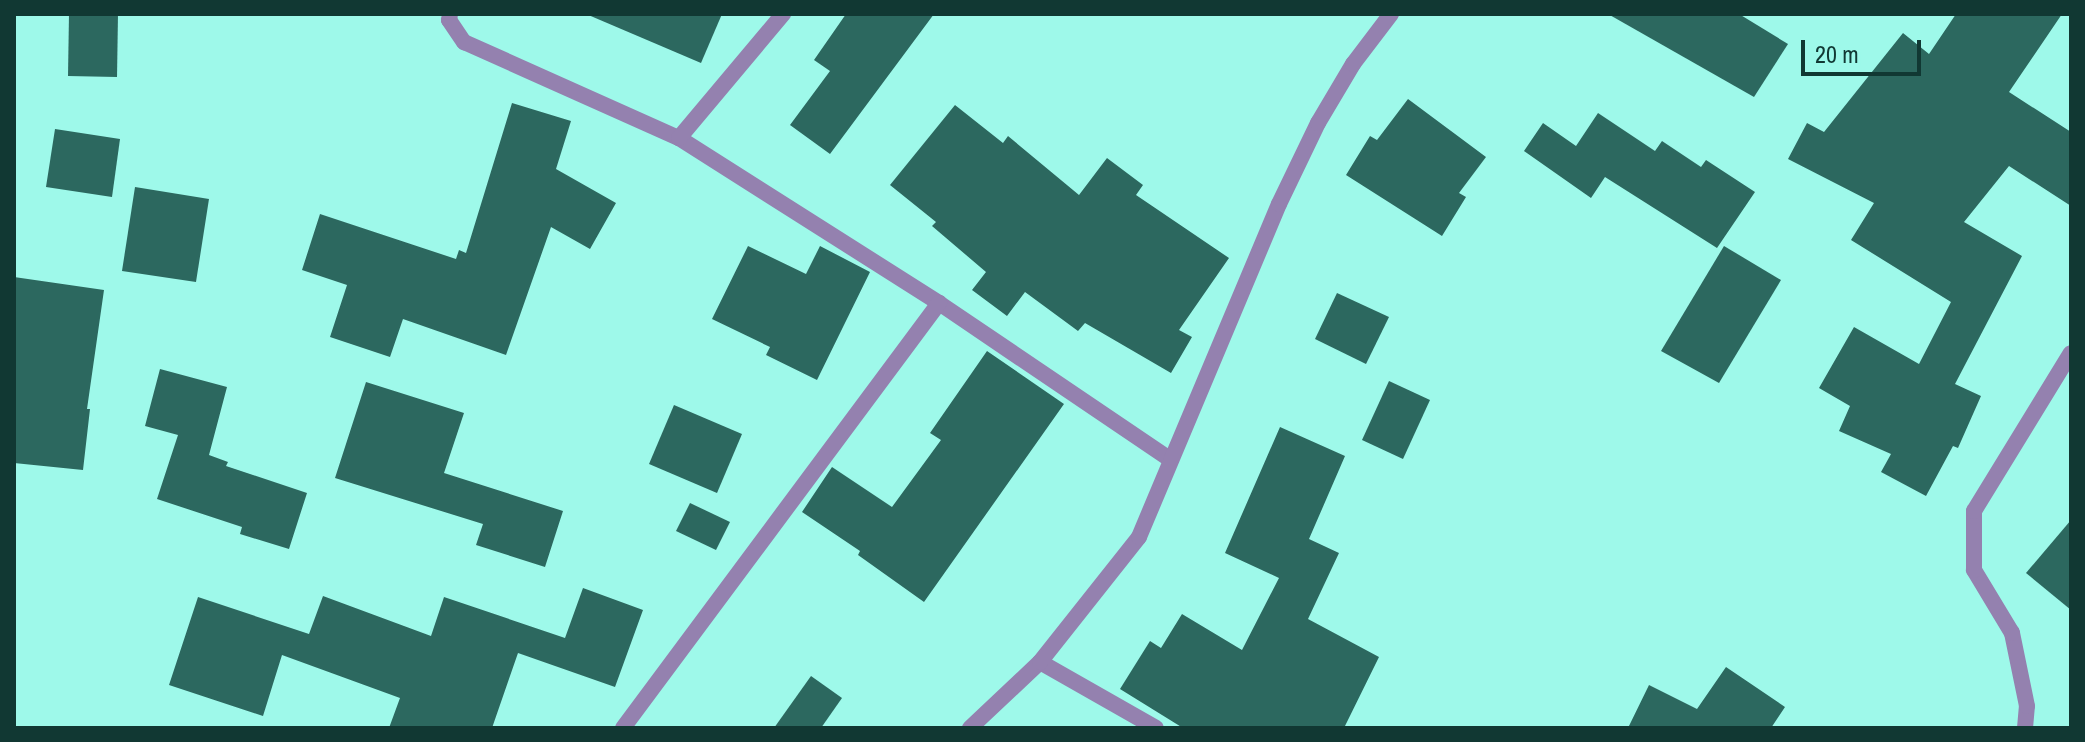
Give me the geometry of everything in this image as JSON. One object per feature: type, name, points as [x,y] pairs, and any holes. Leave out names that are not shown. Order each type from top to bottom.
[{"type":"street","points":[[450,14],[449,20],[464,42],[679,138],[939,303],[1171,460]]},
{"type":"street","points":[[679,138],[783,14]]},
{"type":"street","points":[[970,728],[1040,662],[1139,537],[1260,247],[1318,123],[1353,64],[1391,14]]},
{"type":"street","points":[[623,728],[939,303]]},
{"type":"street","points":[[2025,728],[2027,706],[2012,633],[1974,570],[1974,511],[2071,353]]},
{"type":"street","points":[[1040,662],[1156,728]]},
{"type":"building","points":[[69,14],[118,14],[117,77],[68,76]]},
{"type":"building","points":[[586,14],[722,14],[701,63]]},
{"type":"building","points":[[846,14],[934,14],[830,154],[790,125],[830,71],[814,60]]},
{"type":"building","points":[[1608,14],[1739,14],[1788,44],[1754,97]]},
{"type":"building","points":[[1956,14],[2062,14],[2009,92],[2071,132],[2071,206],[2009,166],[1964,222],[2022,256],[1955,384],[1981,396],[1958,448],[1953,446],[1926,496],[1881,472],[1891,454],[1839,431],[1850,406],[1819,388],[1854,327],[1919,364],[1951,302],[1851,240],[1874,203],[1788,159],[1807,123],[1824,132],[1903,33],[1929,54]]},
{"type":"building","points":[[1408,99],[1486,157],[1459,193],[1466,197],[1442,236],[1346,175],[1370,136],[1377,140]]},
{"type":"building","points":[[512,103],[571,121],[556,169],[616,203],[590,249],[551,227],[506,355],[403,319],[390,357],[330,337],[347,285],[302,270],[320,214],[456,259],[459,250],[466,253]]},
{"type":"building","points":[[955,105],[1003,143],[1008,136],[1079,195],[1107,158],[1143,185],[1136,195],[1229,258],[1179,330],[1192,337],[1171,373],[1085,323],[1078,331],[1025,292],[1007,316],[972,290],[986,272],[932,226],[936,222],[890,185]]},
{"type":"building","points":[[1598,113],[1655,151],[1662,141],[1701,167],[1706,160],[1755,192],[1717,248],[1605,177],[1591,198],[1524,151],[1543,123],[1576,146]]},
{"type":"building","points":[[55,129],[120,139],[112,197],[46,187]]},
{"type":"building","points":[[135,187],[209,199],[196,282],[122,271]]},
{"type":"building","points":[[748,246],[806,274],[820,246],[870,272],[817,380],[766,355],[770,347],[712,319]]},
{"type":"building","points":[[1724,246],[1781,280],[1719,383],[1661,351]]},
{"type":"building","points":[[14,277],[104,290],[87,409],[90,409],[83,470],[14,463]]},
{"type":"building","points":[[1337,293],[1389,317],[1366,364],[1315,339]]},
{"type":"building","points":[[987,351],[1064,404],[924,602],[858,555],[860,551],[802,512],[832,467],[892,507],[941,440],[930,433]]},
{"type":"building","points":[[160,369],[227,387],[209,455],[228,462],[226,466],[307,493],[289,549],[240,534],[242,527],[157,499],[178,435],[145,426]]},
{"type":"building","points":[[1389,381],[1430,400],[1403,459],[1362,440]]},
{"type":"building","points":[[366,382],[464,413],[444,473],[563,511],[545,567],[476,545],[483,524],[335,478]]},
{"type":"building","points":[[674,405],[742,434],[717,493],[649,464]]},
{"type":"building","points":[[1280,427],[1345,456],[1309,539],[1339,553],[1308,619],[1379,657],[1344,728],[1183,728],[1120,689],[1150,641],[1161,648],[1182,614],[1242,650],[1279,578],[1225,553]]},
{"type":"building","points":[[690,503],[730,522],[716,550],[676,531]]},
{"type":"building","points":[[2071,520],[2071,610],[2026,573]]},
{"type":"building","points":[[583,588],[643,610],[615,687],[518,653],[492,728],[389,728],[400,698],[282,655],[263,716],[169,685],[198,597],[309,634],[323,596],[431,636],[444,597],[565,638]]},
{"type":"building","points":[[1726,667],[1785,707],[1771,728],[1628,728],[1649,685],[1697,709]]},
{"type":"building","points":[[811,676],[842,698],[821,728],[774,728]]}]
